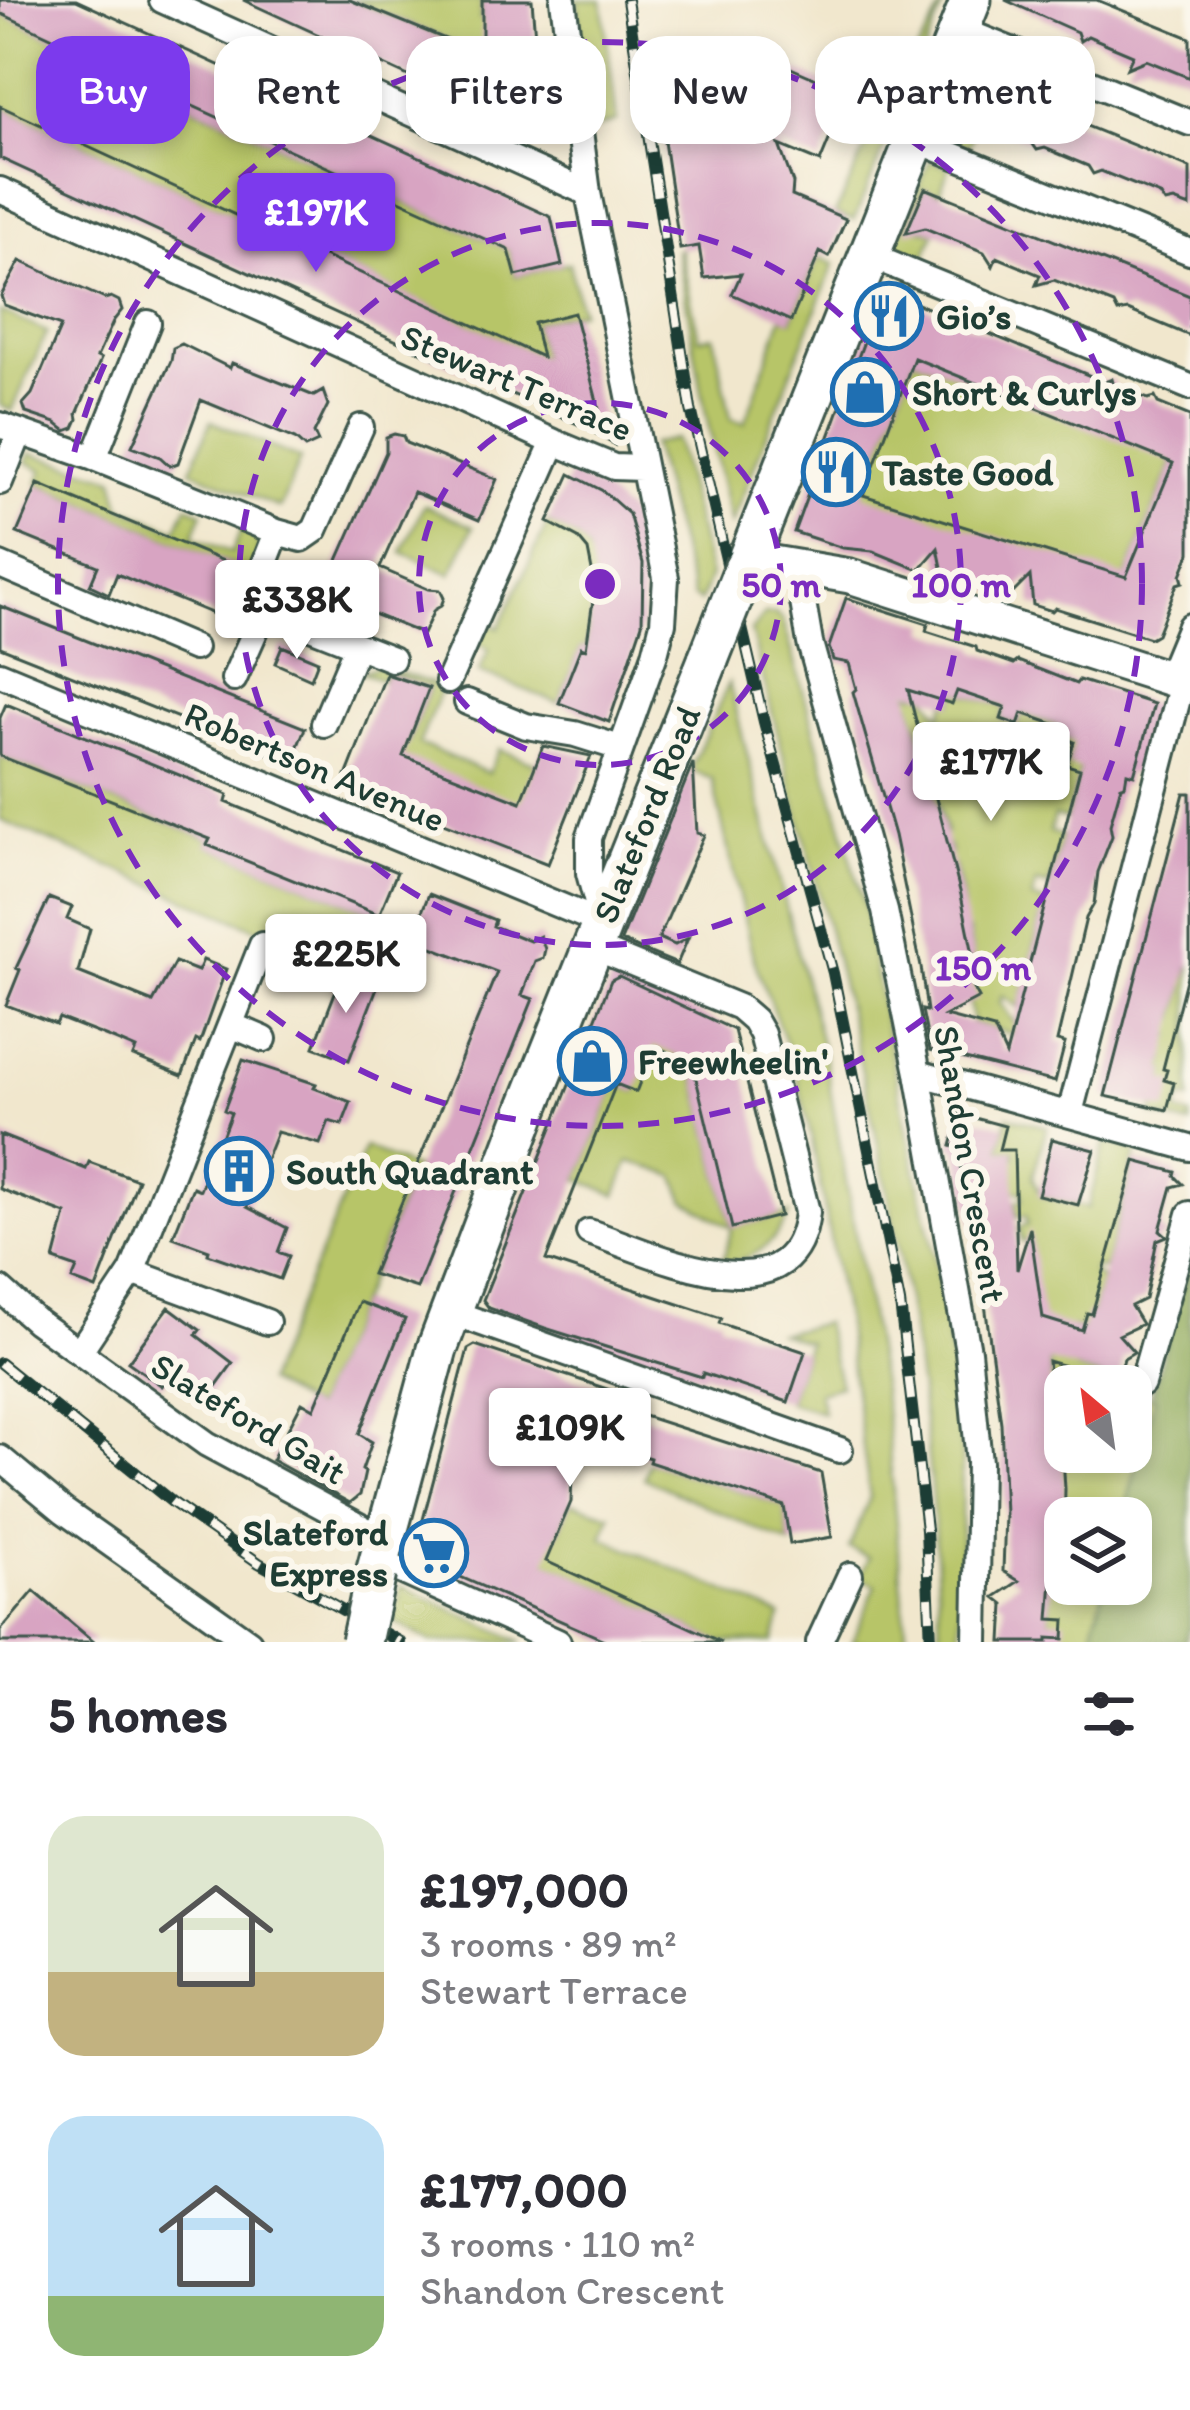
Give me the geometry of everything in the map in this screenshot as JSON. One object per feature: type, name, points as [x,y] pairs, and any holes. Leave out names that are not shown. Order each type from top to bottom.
[{"type":"main road","name":"Slateford Road","points":[[361,1642],[425,1387],[451,1312],[912,144]]},
{"type":"street","points":[[162,0],[588,193]]},
{"type":"street","points":[[563,0],[588,193],[641,468]]},
{"type":"street","points":[[965,15],[1190,123]]},
{"type":"street","points":[[924,144],[1190,252]]},
{"type":"street","name":"Stewart Terrace","points":[[0,190],[554,442],[614,467],[641,468],[661,541],[666,600],[655,654],[594,818],[589,873],[598,935]]},
{"type":"street","points":[[866,254],[1190,387]]},
{"type":"street","points":[[94,458],[148,323]]},
{"type":"street","points":[[0,482],[10,429],[302,539],[315,530],[361,427]]},
{"type":"street","points":[[448,681],[554,442]]},
{"type":"street","points":[[234,680],[265,609],[260,578],[277,532]]},
{"type":"street","points":[[747,561],[850,576],[1180,682]]},
{"type":"street","points":[[0,566],[194,648]]},
{"type":"street","name":"Shandon Crescent","points":[[803,568],[810,643],[885,911],[951,1249],[979,1462],[976,1642]]},
{"type":"street","points":[[265,609],[392,659]]},
{"type":"street","points":[[1070,1113],[1180,682],[1190,626]]},
{"type":"street","points":[[324,724],[357,646]]},
{"type":"street","name":"Robertson Avenue","points":[[0,674],[598,935],[739,1007],[754,1020],[762,1034],[807,1212],[791,1251],[770,1268],[745,1276],[706,1271],[589,1232]]},
{"type":"street","points":[[466,702],[526,726],[620,748]]},
{"type":"street","points":[[79,1352],[131,1272],[262,945]]},
{"type":"street","points":[[231,1025],[264,1039]]},
{"type":"street","points":[[918,1073],[1190,1148]]},
{"type":"street","points":[[1147,1365],[1190,1214]]},
{"type":"street","points":[[131,1272],[267,1322]]},
{"type":"street","name":"Slateford Gait","points":[[0,1289],[207,1444],[380,1558],[558,1642]]},
{"type":"street","points":[[451,1312],[840,1450]]},
{"type":"street","points":[[0,1458],[64,1511],[249,1642]]},
{"type":"street","points":[[819,1642],[850,1575]]},
{"type":"green space","points":[[350,0],[482,0],[480,19],[487,36],[438,36]]},
{"type":"green space","points":[[577,0],[602,0],[617,121],[606,125],[606,36],[581,36]]},
{"type":"green space","points":[[946,0],[931,36],[926,36]]},
{"type":"green space","points":[[0,13],[49,36],[36,36],[36,123],[0,106]]},
{"type":"green space","points":[[190,105],[214,116],[214,144],[276,144],[509,250],[516,276],[569,263],[581,311],[534,323],[543,359],[82,144],[190,144]]},
{"type":"green space","points":[[868,144],[886,144],[854,220],[835,214]]},
{"type":"green space","points":[[930,160],[949,168],[939,194],[925,189],[911,221],[915,228],[935,232],[924,259],[894,247]]},
{"type":"green space","points":[[680,249],[699,338],[714,336],[731,419],[745,423],[782,317],[792,320],[818,257],[834,264],[731,525],[706,415]]},
{"type":"green space","points":[[0,311],[47,332],[12,411],[0,405]]},
{"type":"green space","points":[[914,358],[1171,457],[1116,602],[861,498]]},
{"type":"green space","points":[[211,421],[300,459],[280,508],[191,470]]},
{"type":"green space","points":[[676,439],[710,576],[700,601],[693,597],[652,444]]},
{"type":"green space","points":[[30,453],[114,478],[121,507],[176,530],[187,506],[203,512],[193,537],[232,553],[242,528],[256,536],[259,546],[251,590],[232,582],[237,567],[38,484],[43,470],[27,462]]},
{"type":"green space","points":[[424,505],[473,527],[451,574],[402,552]]},
{"type":"green space","points":[[548,522],[585,545],[595,574],[586,649],[581,648],[559,703],[479,672],[489,649],[476,643],[485,622],[499,628]]},
{"type":"green space","points":[[765,614],[783,620],[865,908],[935,1259],[962,1460],[960,1642],[940,1642],[933,1511],[900,1256],[847,1006],[751,631]]},
{"type":"green space","points":[[380,666],[442,687],[419,744],[488,773],[499,749],[536,764],[529,816],[394,758],[410,739],[429,689],[387,672],[383,680],[360,672]]},
{"type":"green space","points":[[911,675],[941,716],[957,691],[1005,707],[1001,719],[1018,725],[1022,713],[1062,727],[1059,736],[1065,739],[1076,732],[1080,769],[1067,819],[1054,816],[1050,832],[1063,836],[1049,886],[1036,883],[1032,899],[1045,903],[1019,1007],[1002,996],[1000,1002],[1024,1037],[973,1024],[966,982],[976,978],[962,961],[973,959],[969,931],[958,933],[961,891],[954,865],[943,868],[951,852],[949,845],[939,848],[946,832],[939,804],[928,806],[925,793],[935,790],[911,703],[897,692],[917,694]]},
{"type":"green space","points":[[729,683],[825,1059],[885,1407],[907,1642],[852,1642],[876,1585],[860,1577],[869,1557],[849,1548],[870,1497],[812,1139],[794,1065],[753,957],[712,779],[690,770]]},
{"type":"green space","points":[[0,756],[210,839],[208,845],[379,915],[358,972],[0,820]]},
{"type":"green space","points":[[1190,964],[1190,1100],[1181,1098],[1177,1112],[1190,1116],[1190,1125],[1152,1115],[1166,1070],[1158,1068],[1165,1062],[1165,1042],[1172,1035],[1168,1031],[1171,1019],[1176,1018],[1184,988],[1180,984]]},
{"type":"green space","points":[[636,1035],[692,1062],[732,1227],[789,1214],[771,1242],[754,1254],[722,1264],[732,1228],[685,1200],[675,1176],[630,1161],[616,1195],[578,1179],[616,1084],[636,1091]]},
{"type":"green space","points":[[1008,1116],[1047,1127],[1033,1176],[1041,1196],[1088,1208],[1105,1142],[1137,1151],[1105,1269],[1095,1267],[1093,1274],[1103,1279],[1087,1331],[1073,1327],[1071,1331],[1076,1365],[1040,1365],[1031,1241],[1022,1242],[1019,1227],[1028,1224],[1026,1216],[1018,1217],[1015,1202],[1023,1200],[1022,1191],[1013,1192],[996,1159],[1015,1157],[1014,1150],[999,1150]]},
{"type":"green space","points":[[365,1147],[415,1169],[314,1409],[266,1382]]},
{"type":"green space","points":[[1190,1259],[1190,1627],[1185,1642],[1090,1642],[1100,1605],[1152,1605],[1152,1497],[1129,1497],[1135,1473],[1152,1473],[1152,1392]]},
{"type":"green space","points":[[824,1323],[840,1386],[818,1392],[823,1412],[788,1402],[808,1343],[780,1333]]},
{"type":"green space","points":[[649,1462],[784,1506],[790,1544],[644,1478]]},
{"type":"green space","points":[[1049,1473],[1135,1473],[1129,1497],[1050,1497]]},
{"type":"green space","points":[[571,1502],[611,1515],[602,1537],[781,1616],[773,1642],[720,1642],[485,1534],[559,1531]]},
{"type":"green space","points":[[401,1586],[523,1642],[432,1642],[393,1621]]},
{"type":"green space","points":[[1049,1605],[1100,1605],[1090,1642],[1048,1642]]},
{"type":"building","points":[[0,0],[76,0],[155,36],[49,36],[0,13]]},
{"type":"building","points":[[243,0],[350,0],[438,36],[406,36],[406,75],[382,64],[382,36],[321,36]]},
{"type":"building","points":[[482,0],[532,0],[535,36],[482,36]]},
{"type":"building","points":[[1005,0],[1097,0],[1190,38],[1190,78],[1146,60],[1127,68],[1133,55]]},
{"type":"building","points":[[190,52],[214,63],[214,116],[190,105]]},
{"type":"building","points":[[791,68],[815,79],[815,144],[827,144],[820,162],[779,145],[793,183],[792,196],[846,219],[829,257],[820,252],[791,321],[732,294],[741,274],[704,278],[699,246],[680,249],[664,144],[791,144]]},
{"type":"building","points":[[0,106],[36,123],[36,144],[82,144],[542,357],[534,323],[574,313],[601,417],[613,444],[588,429],[0,158]]},
{"type":"building","points":[[1095,129],[1190,168],[1190,207],[1165,203],[1160,195],[1101,171],[1093,174],[1088,166],[1045,148],[1037,150],[1033,144],[1095,144]]},
{"type":"building","points":[[382,140],[551,217],[562,265],[516,276],[509,250],[276,144],[382,144]]},
{"type":"building","points":[[925,188],[1190,296],[1190,336],[1128,310],[1118,312],[1114,304],[1054,280],[1036,285],[1040,275],[997,257],[993,266],[984,252],[925,228],[906,233]]},
{"type":"building","points":[[20,261],[105,299],[111,297],[122,310],[97,357],[101,359],[74,428],[66,431],[26,413],[23,404],[32,394],[61,326],[4,305],[1,296]]},
{"type":"building","points":[[889,292],[1105,382],[1112,379],[1114,386],[1148,399],[1155,397],[1158,403],[1190,416],[1190,553],[1183,582],[1177,584],[1157,634],[1150,638],[1033,605],[1030,576],[1009,597],[967,580],[944,577],[938,548],[919,570],[873,551],[843,548],[794,532],[881,295]],"holes":[[[914,358],[1173,463],[1126,577],[863,495]]]},
{"type":"building","points":[[182,344],[230,368],[232,363],[314,396],[323,391],[328,405],[314,433],[318,442],[305,448],[295,439],[201,400],[178,463],[170,466],[132,446],[173,348]]},
{"type":"building","points":[[394,434],[497,479],[479,520],[414,492],[380,568],[440,590],[441,606],[434,610],[423,634],[326,595],[322,587],[386,452],[386,437]]},
{"type":"building","points":[[570,474],[603,491],[629,514],[643,563],[642,624],[609,722],[559,703],[581,647],[586,649],[595,586],[588,550],[578,538],[548,522]]},
{"type":"building","points":[[38,484],[238,567],[218,616],[117,574],[109,594],[90,585],[98,566],[17,533]]},
{"type":"building","points":[[846,598],[928,624],[926,631],[1014,664],[1018,661],[1076,684],[1079,680],[1154,704],[1134,775],[1127,773],[1110,825],[1112,836],[1098,872],[1094,904],[1086,918],[1057,1041],[1065,1043],[1055,1082],[930,1050],[922,1010],[927,1011],[921,967],[894,835],[849,663],[833,660],[829,647]],"holes":[[[908,690],[952,704],[957,691],[1005,707],[1001,719],[1018,725],[1022,713],[1062,727],[1059,736],[1074,742],[1067,765],[1080,769],[1006,1055],[994,1029],[945,1016],[979,998],[970,981],[976,979],[969,960],[974,959],[961,895]]]},
{"type":"building","points":[[0,606],[305,728],[291,763],[0,647]]},
{"type":"building","points":[[282,646],[318,661],[311,679],[275,663]]},
{"type":"building","points":[[386,674],[429,688],[403,756],[521,802],[543,746],[591,756],[548,864],[343,784]]},
{"type":"building","points":[[6,704],[228,795],[226,802],[397,872],[379,915],[207,845],[210,839],[0,756],[0,718]]},
{"type":"building","points":[[693,763],[697,833],[704,835],[659,938],[675,945],[688,938],[677,964],[621,941]]},
{"type":"building","points":[[1184,793],[1190,793],[1190,964],[1163,1069],[1167,1070],[1164,1080],[1174,1083],[1167,1110],[1105,1096]]},
{"type":"building","points":[[429,894],[495,920],[493,926],[530,941],[540,936],[545,949],[522,995],[533,999],[417,1288],[372,1274],[497,972],[411,939]]},
{"type":"building","points":[[49,898],[72,907],[67,919],[90,929],[78,972],[153,1002],[175,962],[198,971],[203,960],[226,969],[200,1042],[196,1040],[182,1076],[133,1056],[136,1049],[115,1040],[59,1018],[56,1024],[6,1005],[20,970],[16,968]]},
{"type":"building","points":[[343,972],[378,985],[349,1060],[314,1047]]},
{"type":"building","points":[[619,976],[734,1030],[780,1216],[732,1228],[692,1062],[654,1046],[636,1092],[616,1084],[546,1260],[721,1318],[719,1323],[805,1352],[788,1402],[545,1328],[489,1308],[483,1300],[611,980]]},
{"type":"building","name":"South Quadrant","points":[[243,1060],[316,1084],[314,1088],[351,1102],[342,1125],[329,1121],[320,1144],[277,1132],[247,1207],[287,1228],[278,1252],[289,1256],[280,1279],[173,1237],[193,1187],[200,1190],[223,1134],[231,1113],[224,1110]]},
{"type":"building","points":[[960,1114],[1005,1126],[999,1150],[1014,1150],[1017,1270],[1030,1228],[1043,1318],[1082,1330],[1087,1313],[1092,1314],[1135,1161],[1176,1172],[1183,1184],[1172,1187],[1160,1230],[1167,1236],[1157,1240],[1145,1299],[1131,1306],[1142,1324],[1119,1335],[1134,1352],[1122,1365],[1048,1361],[1044,1365],[1044,1473],[1064,1473],[1065,1489],[1065,1497],[1044,1497],[1044,1605],[1050,1605],[1049,1619],[1065,1620],[1064,1639],[1002,1642],[1004,1604],[995,1597],[1019,1581],[1003,1571],[1001,1423],[976,1237],[957,1148],[951,1146]]},
{"type":"building","points":[[0,1135],[86,1169],[89,1162],[138,1180],[96,1289],[72,1280],[77,1268],[54,1260],[66,1214],[0,1189]]},
{"type":"building","points":[[1052,1139],[1095,1150],[1078,1205],[1038,1195]]},
{"type":"building","points":[[359,1302],[405,1319],[359,1434],[372,1442],[360,1495],[350,1503],[272,1460],[302,1402],[314,1409]]},
{"type":"building","points":[[169,1307],[233,1363],[203,1404],[168,1378],[162,1386],[128,1362]]},
{"type":"building","points":[[475,1345],[643,1401],[638,1414],[821,1473],[832,1537],[790,1544],[784,1506],[564,1429],[572,1474],[571,1502],[546,1561],[721,1642],[609,1642],[422,1560],[415,1550],[468,1349]]},
{"type":"building","points":[[34,1591],[94,1642],[0,1642],[0,1631]]},
{"type":"railway","points":[[627,0],[691,409],[764,722],[833,973],[900,1303],[926,1530],[931,1642]]},
{"type":"railway","points":[[0,1363],[172,1502],[259,1563],[400,1642]]},
{"type":"place","name":"Gio’s","points":[[889,316]]},
{"type":"place","name":"Short & Curlys","points":[[865,392]]},
{"type":"place","name":"Taste Good","points":[[836,472]]},
{"type":"place","name":"Freewheelin'","points":[[592,1061]]},
{"type":"place","name":"South Quadrant","points":[[239,1171]]},
{"type":"place","name":"Slateford Express","points":[[434,1553]]}]
